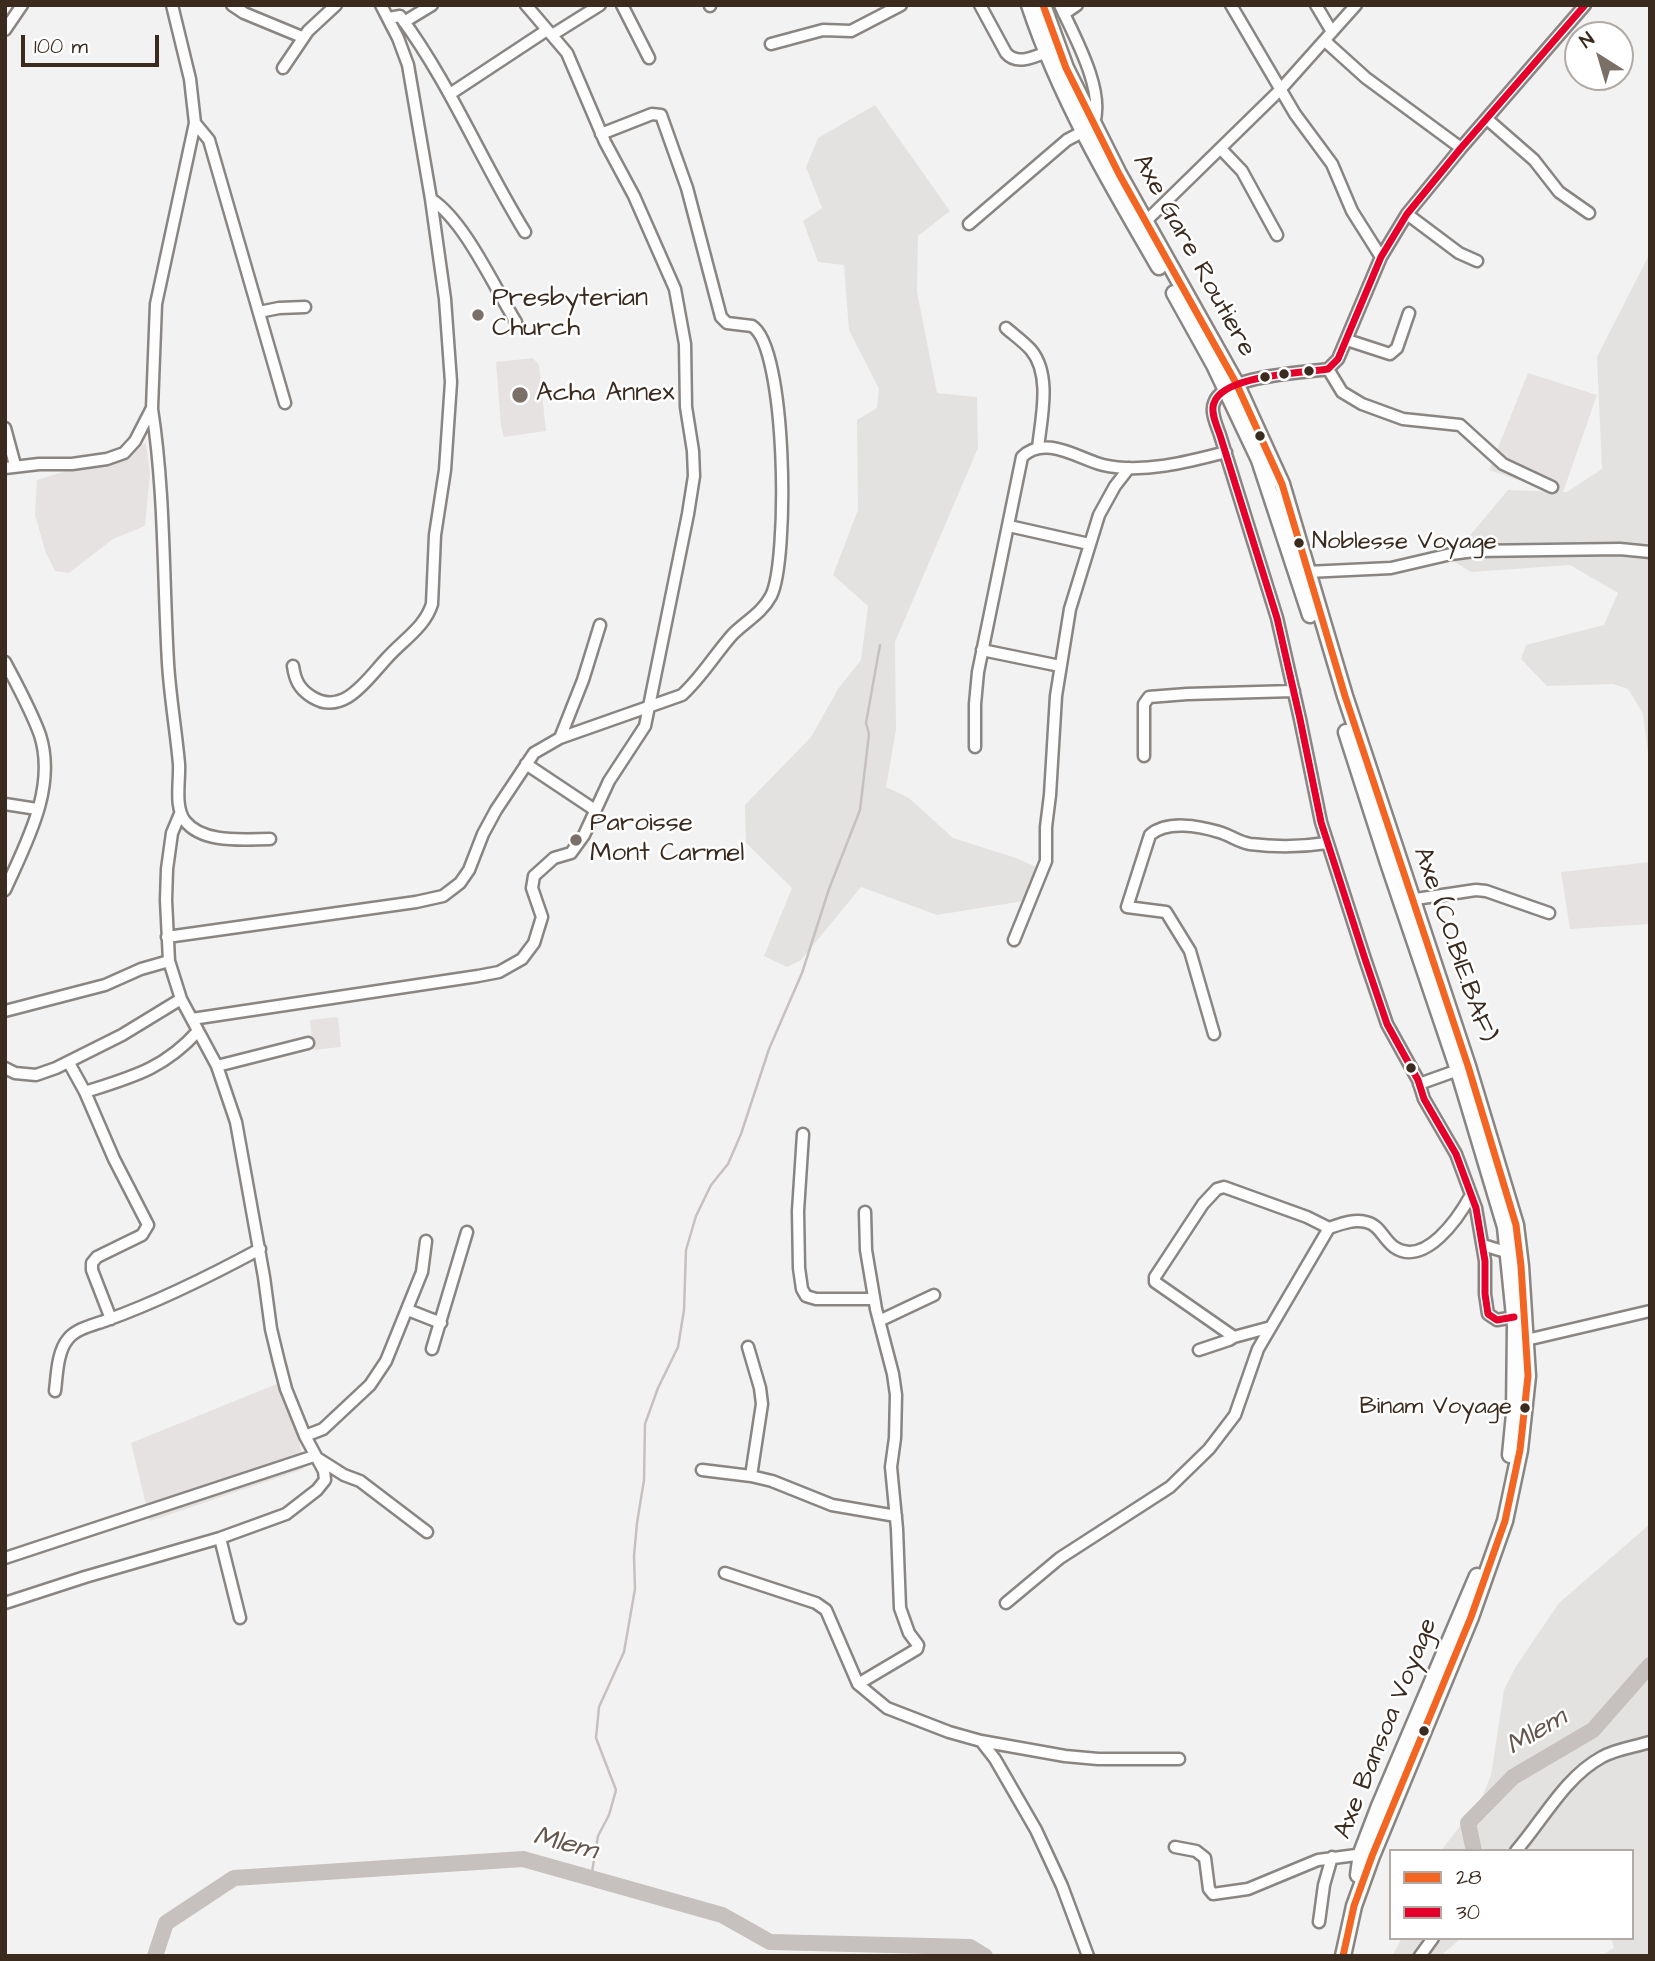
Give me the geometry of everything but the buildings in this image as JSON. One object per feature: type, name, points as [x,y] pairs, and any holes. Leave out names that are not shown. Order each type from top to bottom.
[{"type":"highway","name":"Axe Gare Routiere","points":[[1029,5],[1052,49]]},
{"type":"highway","name":"Axe Gare Routiere","points":[[1043,5],[1054,74],[1089,127],[1188,317],[1231,386],[1289,529],[1302,573]]},
{"type":"highway","name":"Axe (CO.BIE.BAF)","points":[[1302,573],[1384,833],[1516,1225],[1521,1341]]},
{"type":"highway","name":"Axe (CO.BIE.BAF)","points":[[1463,1068],[1501,1207],[1509,1253],[1514,1317],[1521,1341]]},
{"type":"highway","name":"Axe Bansoa Voyage","points":[[1343,1956],[1366,1854],[1493,1546],[1511,1449],[1521,1341]]},
{"type":"street","points":[[5,30],[22,5]]},
{"type":"street","points":[[5,1603],[220,1538],[286,1514],[317,1490],[325,1480],[324,1471],[314,1456],[286,1389],[279,1362],[236,1122],[216,1066],[181,999],[169,961],[166,900],[169,849],[180,814],[179,764],[168,662],[161,476],[152,408],[156,304],[195,123],[190,79],[172,5]]},
{"type":"street","points":[[232,5],[244,13],[302,37]]},
{"type":"street","points":[[283,68],[302,37],[336,5]]},
{"type":"street","points":[[293,666],[295,679],[304,692],[317,700],[338,702],[356,691],[416,629],[429,614],[432,604],[435,535],[445,470],[451,382],[444,299],[412,83],[398,38],[381,5]]},
{"type":"street","points":[[404,22],[432,5]]},
{"type":"street","points":[[192,1019],[499,972],[522,959],[534,943],[541,917],[532,881],[554,858],[571,853],[584,835],[609,781],[640,735],[648,717],[694,476],[694,450],[686,407],[685,344],[678,300],[634,196],[601,134],[564,48],[526,5]]},
{"type":"street","points":[[622,5],[649,58]]},
{"type":"street","points":[[771,44],[823,30],[851,31],[901,5]]},
{"type":"street","points":[[980,5],[1010,58],[1021,60],[1052,49]]},
{"type":"street","points":[[969,224],[1067,141],[1089,127],[1097,106],[1093,86],[1062,10],[1077,5]]},
{"type":"street","points":[[1231,5],[1280,90],[1332,164],[1352,211],[1381,257]]},
{"type":"street","points":[[1316,5],[1332,32]]},
{"type":"street","points":[[1141,226],[1280,90],[1356,5]]},
{"type":"street","points":[[1514,1317],[1497,1320],[1488,1314],[1483,1245],[1471,1195],[1456,1154],[1424,1099],[1419,1084],[1387,1024],[1327,843],[1277,618],[1213,406],[1218,396],[1231,386],[1328,369],[1338,359],[1381,257],[1407,214],[1585,5]]},
{"type":"street","points":[[450,93],[594,7]]},
{"type":"street","points":[[389,18],[398,15],[404,22],[450,93],[507,204],[525,232]]},
{"type":"street","points":[[1325,41],[1366,78],[1461,148]]},
{"type":"street","points":[[167,937],[443,896],[460,884],[469,870],[496,810],[534,753],[560,738],[682,695],[697,681],[735,632],[760,612],[772,595],[781,538],[780,427],[772,372],[758,329],[727,323],[721,317],[700,233],[664,118],[657,113],[601,134]]},
{"type":"street","points":[[1487,119],[1534,160],[1559,192],[1589,213]]},
{"type":"street","points":[[195,123],[209,140],[285,403]]},
{"type":"street","points":[[1221,149],[1242,171],[1277,235]]},
{"type":"street","points":[[431,200],[443,209],[471,246],[516,322]]},
{"type":"street","points":[[1407,214],[1459,253],[1477,261]]},
{"type":"street","points":[[259,312],[305,307]]},
{"type":"street","points":[[1346,340],[1390,354],[1396,348],[1409,313]]},
{"type":"street","points":[[1006,328],[1032,351],[1039,364],[1043,382],[1038,448]]},
{"type":"street","points":[[1328,369],[1342,392],[1362,404],[1403,419],[1461,425],[1503,464],[1552,487]]},
{"type":"street","points":[[5,428],[10,467],[72,464],[107,459],[124,453],[135,441],[152,408]]},
{"type":"street","points":[[975,747],[975,704],[982,650],[1020,463],[1026,452],[1038,448],[1066,452],[1099,464],[1129,468],[1172,464],[1226,452]]},
{"type":"street","points":[[1014,940],[1045,867],[1052,742],[1060,666],[1070,609],[1089,544],[1107,499],[1129,468]]},
{"type":"street","points":[[1009,526],[1089,544]]},
{"type":"street","points":[[1302,573],[1391,568],[1474,551],[1620,549],[1650,552]]},
{"type":"street","points":[[560,738],[583,680],[600,625]]},
{"type":"street","points":[[982,650],[1060,666]]},
{"type":"street","points":[[5,662],[41,737],[45,783],[33,825],[5,890]]},
{"type":"street","points":[[1144,756],[1144,704],[1149,697],[1294,691]]},
{"type":"street","points":[[526,764],[596,810]]},
{"type":"street","points":[[5,804],[37,809]]},
{"type":"street","points":[[180,814],[193,829],[206,835],[271,839]]},
{"type":"street","points":[[1214,1034],[1189,951],[1166,912],[1127,907],[1150,835],[1158,829],[1185,826],[1222,832],[1247,843],[1287,847],[1327,843]]},
{"type":"street","points":[[1407,901],[1476,890],[1549,913]]},
{"type":"street","points":[[5,1011],[106,985],[141,969],[169,961]]},
{"type":"street","points":[[5,1068],[15,1073],[36,1074],[69,1063],[181,999]]},
{"type":"street","points":[[85,1092],[133,1077],[164,1062],[183,1048],[198,1031]]},
{"type":"street","points":[[216,1066],[308,1043]]},
{"type":"street","points":[[69,1063],[148,1225],[142,1235],[96,1257],[92,1263],[92,1270],[111,1319]]},
{"type":"street","points":[[1419,1084],[1463,1068]]},
{"type":"street","points":[[803,1134],[798,1211],[802,1289],[806,1296],[816,1299],[874,1298]]},
{"type":"street","points":[[1234,1337],[1155,1282],[1155,1277],[1203,1204],[1217,1189],[1230,1188],[1329,1228]]},
{"type":"street","points":[[1006,1603],[1060,1558],[1170,1487],[1209,1449],[1235,1415],[1251,1367],[1271,1327],[1329,1228],[1345,1222],[1368,1222],[1376,1226],[1395,1247],[1420,1250],[1450,1228],[1471,1195]]},
{"type":"street","points":[[858,1684],[917,1649],[918,1645],[909,1633],[900,1608],[891,1466],[896,1395],[874,1298],[866,1250],[865,1212]]},
{"type":"street","points":[[432,1349],[467,1232]]},
{"type":"street","points":[[305,1436],[323,1429],[370,1385],[386,1362],[422,1272],[426,1241]]},
{"type":"street","points":[[1483,1245],[1509,1253]]},
{"type":"street","points":[[55,1391],[62,1349],[69,1338],[80,1330],[191,1286],[260,1249]]},
{"type":"street","points":[[879,1321],[934,1295]]},
{"type":"street","points":[[408,1310],[441,1322]]},
{"type":"street","points":[[1521,1341],[1650,1311]]},
{"type":"street","points":[[1199,1350],[1271,1327]]},
{"type":"street","points":[[748,1347],[762,1404],[751,1476]]},
{"type":"street","points":[[5,1558],[314,1456],[360,1481],[427,1532]]},
{"type":"street","points":[[702,1471],[751,1476],[772,1481],[832,1505],[896,1516]]},
{"type":"street","points":[[220,1538],[240,1618]]},
{"type":"street","points":[[725,1573],[816,1604],[826,1610],[858,1684],[887,1708],[937,1728],[981,1741],[1076,1757],[1179,1759]]},
{"type":"street","points":[[981,1741],[1010,1783],[1036,1830],[1062,1886],[1088,1956]]},
{"type":"street","points":[[1518,1849],[1565,1789],[1596,1761],[1608,1754],[1650,1742]]},
{"type":"street","points":[[1175,1847],[1196,1851],[1205,1858],[1209,1889],[1213,1894],[1248,1889],[1305,1864],[1332,1857],[1366,1854]]},
{"type":"street","points":[[1320,1922],[1324,1885],[1332,1857]]},
{"type":"street","points":[[1420,1956],[1432,1940]]},
{"type":"shaded area","points":[[875,105],[950,211],[918,236],[917,292],[937,393],[977,397],[978,448],[895,642],[896,730],[886,787],[909,798],[953,838],[1016,858],[1043,870],[1030,900],[937,915],[861,887],[801,960],[787,967],[764,956],[792,888],[746,843],[745,805],[811,737],[838,689],[861,660],[868,606],[833,575],[858,510],[857,420],[877,408],[879,389],[849,330],[844,265],[818,262],[803,221],[822,208],[806,167],[818,138]]},
{"type":"shaded area","points":[[1650,253],[1650,769],[1643,714],[1628,689],[1613,684],[1547,686],[1521,659],[1526,645],[1604,625],[1618,593],[1570,565],[1471,572],[1450,559],[1508,490],[1567,492],[1602,469],[1597,357]]},
{"type":"shaded area","name":"Acha Annex","points":[[533,358],[539,365],[546,431],[504,437],[496,362]]},
{"type":"shaded area","points":[[1528,373],[1597,395],[1562,495],[1489,470]]},
{"type":"shaded area","points":[[146,443],[150,474],[145,526],[113,539],[69,573],[55,571],[46,553],[35,515],[37,480],[125,453]]},
{"type":"shaded area","points":[[1650,862],[1650,924],[1570,929],[1561,872]]},
{"type":"shaded area","points":[[338,1017],[341,1047],[313,1050],[310,1020]]},
{"type":"shaded area","points":[[279,1383],[296,1421],[304,1469],[150,1521],[131,1443]]},
{"type":"shaded area","points":[[1650,1524],[1650,1956],[1600,1956],[1614,1948],[1612,1940],[1634,1940],[1634,1849],[1443,1849],[1482,1797],[1491,1775],[1504,1690],[1515,1668],[1559,1603]]},
{"type":"shaded area","points":[[1401,1940],[1459,1940],[1441,1956],[1392,1956]]},
{"type":"waterway","points":[[591,1878],[598,1836],[609,1815],[616,1790],[596,1738],[599,1707],[624,1652],[635,1589],[634,1556],[644,1480],[645,1424],[658,1388],[678,1347],[684,1310],[686,1250],[696,1216],[711,1185],[728,1164],[741,1134],[769,1049],[802,973],[829,889],[860,810],[869,734],[866,723],[880,645]]},
{"type":"waterway","name":"Mlem","points":[[1474,1849],[1468,1823],[1513,1777],[1593,1730],[1650,1665]]},
{"type":"waterway","name":"Mlem","points":[[155,1956],[166,1923],[234,1878],[523,1859],[722,1915],[770,1942],[970,1947],[985,1956]]},
{"type":"transit line","name":"28","points":[[1043,5],[1066,68],[1119,174],[1236,383],[1282,484],[1345,696],[1468,1066],[1516,1225],[1528,1376],[1520,1450],[1505,1521],[1471,1617],[1372,1856],[1354,1906],[1343,1956]]},
{"type":"transit line","name":"30","points":[[1514,1317],[1497,1320],[1488,1314],[1485,1261],[1476,1208],[1456,1154],[1424,1099],[1418,1080],[1387,1024],[1365,959],[1321,822],[1277,618],[1214,419],[1213,407],[1220,394],[1232,386],[1265,377],[1328,369],[1338,359],[1381,257],[1407,214],[1585,5]]},
{"type":"place","name":"Presbyterian Church","points":[[478,315]]},
{"type":"place","name":"Acha Annex","points":[[520,395]]},
{"type":"place","name":"Noblesse Voyage","points":[[1299,543]]},
{"type":"place","name":"Paroisse Mont Carmel","points":[[576,840]]},
{"type":"place","name":"Binam Voyage","points":[[1525,1408]]}]
